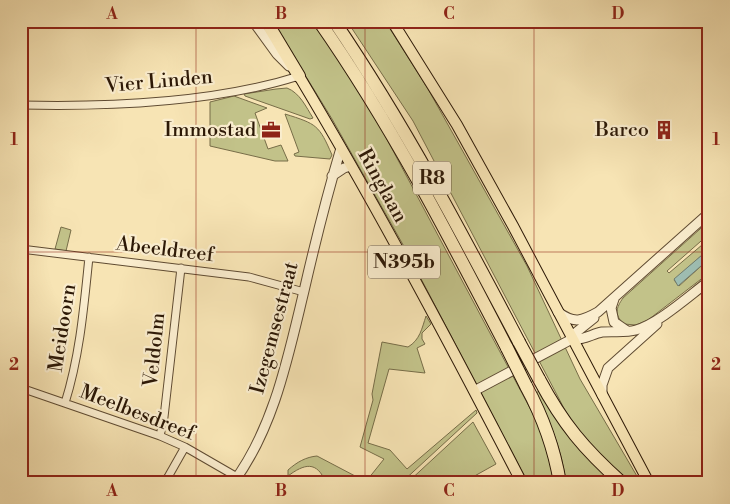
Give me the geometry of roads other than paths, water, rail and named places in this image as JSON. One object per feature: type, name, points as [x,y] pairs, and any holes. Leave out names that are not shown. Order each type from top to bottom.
[{"type":"highway","points":[[266,21],[298,76]]},
{"type":"highway","name":"R8","points":[[319,21],[351,68],[402,151],[540,410],[556,455],[560,483]]},
{"type":"highway","name":"R8","points":[[334,21],[390,106],[437,188],[552,404],[568,428],[593,456],[622,483]]},
{"type":"main road","points":[[392,21],[457,125],[649,483]]},
{"type":"main road","name":"Ringlaan","points":[[298,76],[352,166],[522,483]]},
{"type":"street","name":"Ringlaan","points":[[252,21],[298,76]]},
{"type":"street","name":"Vier Linden","points":[[21,105],[62,106],[180,100],[264,85],[298,76]]},
{"type":"street","name":"Izegemsestraat","points":[[235,480],[256,445],[275,402],[332,176],[341,148]]},
{"type":"street","points":[[332,176],[344,168],[352,166]]},
{"type":"street","points":[[558,312],[576,320],[585,319],[598,312],[709,213]]},
{"type":"street","name":"Abeeldreef","points":[[21,249],[249,277],[304,292]]},
{"type":"street","name":"Meidoorn","points":[[65,403],[78,354],[89,257]]},
{"type":"street","name":"Veldolm","points":[[160,436],[164,417],[181,268]]},
{"type":"street","points":[[474,391],[572,339],[577,340],[601,332],[627,332],[642,328],[664,315],[709,281]]},
{"type":"street","points":[[614,299],[611,308],[614,322],[627,332]]},
{"type":"street","points":[[572,339],[574,334],[590,322],[598,312]]},
{"type":"street","points":[[602,395],[602,385],[608,368],[658,324],[664,315]]},
{"type":"street","name":"Meelbesdreef","points":[[21,388],[160,436],[185,447],[235,480]]},
{"type":"street","points":[[163,483],[185,447]]},
{"type":"water","points":[[709,249],[709,259],[678,286],[674,279]]},
{"type":"place","name":"Immostad","points":[[271,130]]},
{"type":"place","name":"Barco","points":[[664,130]]}]
